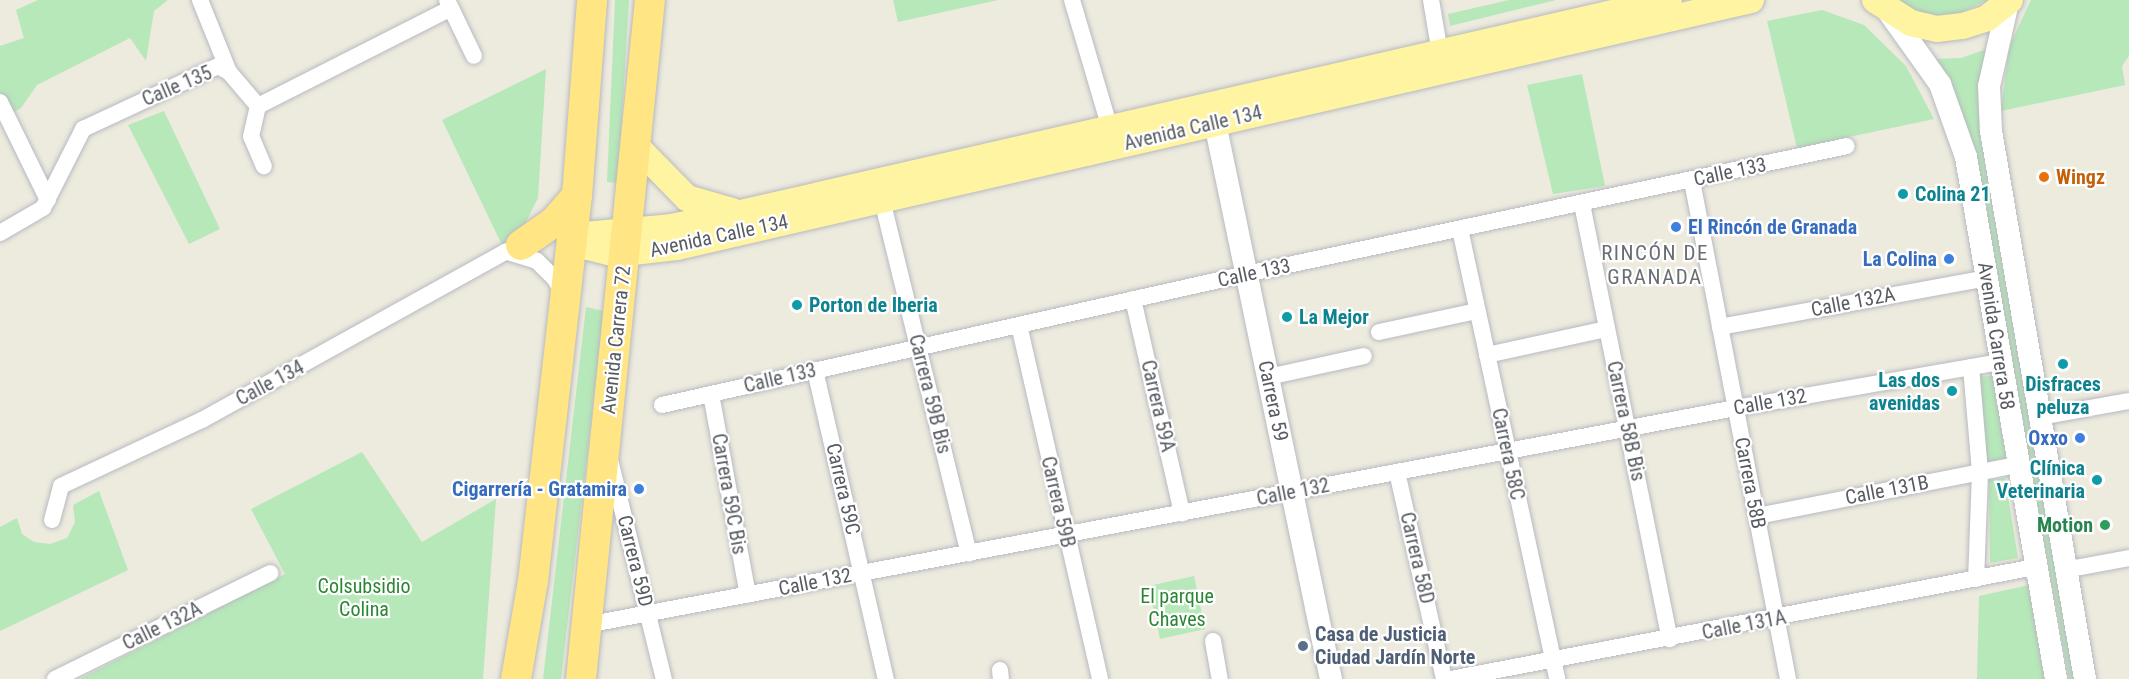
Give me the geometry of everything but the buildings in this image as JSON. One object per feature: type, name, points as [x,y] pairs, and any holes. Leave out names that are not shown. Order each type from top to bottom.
[{"type":"highway","points":[[516,679],[533,581],[578,196],[592,0]]},
{"type":"highway","name":"Avenida Carrera 72","points":[[580,679],[650,0]]},
{"type":"highway","points":[[513,249],[554,222],[578,196]]},
{"type":"highway","points":[[528,679],[533,581]]},
{"type":"main road","name":"Avenida Calle 134","points":[[573,236],[597,250],[741,213],[1670,0]]},
{"type":"main road","name":"Avenida Calle 134","points":[[626,243],[677,247],[1751,0]]},
{"type":"main road","points":[[1876,5],[1911,23],[1936,29],[1963,26],[1987,18],[2009,1]]},
{"type":"main road","name":"Avenida Carrera 58","points":[[2009,1],[1993,64],[1990,116],[2085,679]]},
{"type":"main road","name":"Avenida Carrera 58","points":[[1876,5],[1926,60],[1956,122],[1966,157],[2055,679]]},
{"type":"main road","name":"Carrera 59","points":[[1215,123],[1331,679]]},
{"type":"main road","points":[[636,146],[687,198],[741,213]]},
{"type":"street","points":[[200,0],[229,72]]},
{"type":"street","points":[[1072,0],[1110,128]]},
{"type":"street","points":[[1431,0],[1440,52]]},
{"type":"street","points":[[264,166],[251,136],[258,106],[448,4],[474,56]]},
{"type":"street","name":"Calle 135","points":[[0,233],[35,214],[48,200],[83,129],[218,66],[229,72],[258,106]]},
{"type":"street","points":[[0,102],[48,200]]},
{"type":"street","name":"Calle 133","points":[[662,405],[1246,274],[1847,146]]},
{"type":"street","name":"Carrera 58B","points":[[1692,180],[1788,679]]},
{"type":"street","name":"Carrera 59B Bis","points":[[882,200],[969,553]]},
{"type":"street","name":"Carrera 58B Bis","points":[[1582,204],[1670,639]]},
{"type":"street","name":"Carrera 58C","points":[[1460,229],[1557,679]]},
{"type":"street","name":"Calle 134","points":[[52,520],[61,486],[202,420],[513,249],[573,236]]},
{"type":"street","points":[[513,249],[547,269],[565,302]]},
{"type":"street","name":"Calle 132A","points":[[1720,327],[1986,278]]},
{"type":"street","name":"Carrera 59A","points":[[1133,299],[1182,513]]},
{"type":"street","points":[[1379,333],[1477,311]]},
{"type":"street","name":"Carrera 59B","points":[[1019,325],[1065,535],[1100,679]]},
{"type":"street","points":[[1487,355],[1606,329]]},
{"type":"street","points":[[1268,377],[1364,356]]},
{"type":"street","name":"Calle 132","points":[[586,626],[1628,428],[2000,362]]},
{"type":"street","points":[[1971,367],[1980,472],[1976,579]]},
{"type":"street","name":"Carrera 59C","points":[[815,370],[886,679]]},
{"type":"street","name":"Carrera 59C Bis","points":[[711,394],[747,595]]},
{"type":"street","points":[[2040,417],[2129,401]]},
{"type":"street","name":"Carrera 59D","points":[[605,442],[664,679]]},
{"type":"street","name":"Calle 131B","points":[[1756,516],[2017,465]]},
{"type":"street","name":"Carrera 58D","points":[[1398,472],[1444,679]]},
{"type":"street","points":[[2065,570],[2129,558]]},
{"type":"street","name":"Calle 131A","points":[[1451,679],[1776,619],[2036,567]]},
{"type":"street","name":"Calle 132A","points":[[55,679],[270,573]]},
{"type":"street","points":[[1213,641],[1220,679]]},
{"type":"green space","points":[[38,0],[168,0],[154,11],[146,61],[130,38],[37,85],[21,108],[0,120],[0,46],[24,38],[16,10]]},
{"type":"green space","points":[[615,0],[629,0],[618,183],[607,182]]},
{"type":"green space","points":[[893,0],[998,0],[898,22]]},
{"type":"green space","points":[[1509,0],[1556,0],[1450,26],[1448,14]]},
{"type":"green space","points":[[1890,0],[1988,0],[1949,18],[1922,17]]},
{"type":"green space","points":[[2031,0],[2129,0],[2129,56],[2122,66],[2125,85],[2001,111],[2009,47]]},
{"type":"green space","points":[[1822,10],[1864,25],[1906,66],[1934,119],[1797,148],[1767,21]]},
{"type":"green space","points":[[1987,49],[2082,679],[2069,679],[1969,130],[1934,59],[1961,58]]},
{"type":"green space","points":[[546,69],[538,198],[523,228],[502,245],[442,120]]},
{"type":"green space","points":[[1582,74],[1605,186],[1553,194],[1527,85]]},
{"type":"green space","points":[[164,111],[220,229],[189,244],[128,125]]},
{"type":"green space","points":[[586,307],[604,311],[561,679],[543,679]]},
{"type":"green space","points":[[1992,376],[2007,458],[1984,463],[1976,377]]},
{"type":"green space","name":"Colsubsidio Colina","points":[[362,452],[422,542],[496,499],[483,679],[80,679],[285,574],[251,509]]},
{"type":"green space","points":[[2005,478],[2018,558],[1990,563],[1989,480]]},
{"type":"green space","points":[[99,491],[128,570],[0,631],[0,527],[17,518],[22,534],[34,542],[50,544],[67,538],[75,522],[73,505]]},
{"type":"green space","name":"El parque Chaves","points":[[1194,576],[1205,629],[1160,639],[1149,586]]},
{"type":"green space","points":[[2029,585],[2045,679],[1977,679],[1979,596]]},
{"type":"place","name":"Wingz","points":[[2044,177]]},
{"type":"place","name":"Colina 21","points":[[1903,194]]},
{"type":"place","name":"El Rincón de Granada","points":[[1676,227]]},
{"type":"place","name":"La Colina","points":[[1949,259]]},
{"type":"place","name":"Porton de Iberia","points":[[797,305]]},
{"type":"place","name":"La Mejor","points":[[1287,317]]},
{"type":"place","name":"Disfraces peluza","points":[[2063,364]]},
{"type":"place","name":"Las dos avenidas","points":[[1952,391]]},
{"type":"place","name":"Oxxo","points":[[2080,438]]},
{"type":"place","name":"Clínica Veterinaria","points":[[2097,480]]},
{"type":"place","name":"Cigarrería - Gratamira","points":[[639,489]]},
{"type":"place","name":"Motion","points":[[2105,525]]},
{"type":"place","name":"Casa de Justicia Ciudad Jardín Norte","points":[[1303,646]]},
{"type":"district","name":"RINCÓN DE GRANADA","points":[[1655,265]]}]
